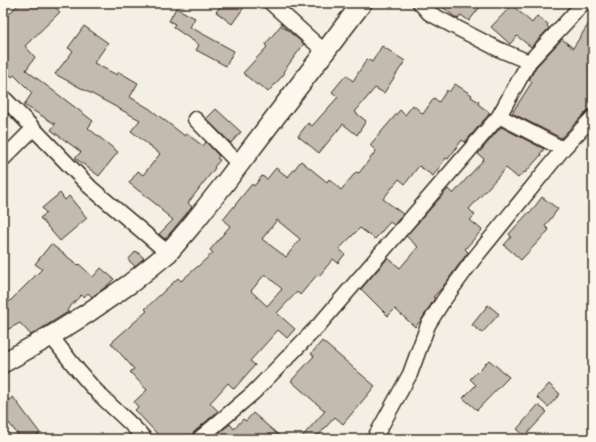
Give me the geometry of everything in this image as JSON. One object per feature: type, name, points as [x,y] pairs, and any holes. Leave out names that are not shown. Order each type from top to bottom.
[{"type":"main road","points":[[3,363],[51,336],[131,283],[168,253],[191,226],[362,3]]},
{"type":"street","points":[[271,3],[325,52]]},
{"type":"street","points":[[420,3],[429,13],[456,28],[498,49],[529,62]]},
{"type":"street","points":[[199,439],[253,393],[319,325],[499,116],[529,62],[583,3]]},
{"type":"street","points":[[3,97],[91,188],[168,253]]},
{"type":"street","points":[[499,116],[563,149]]},
{"type":"street","points":[[374,439],[410,374],[428,325],[443,301],[473,260],[563,149],[593,117]]},
{"type":"street","points":[[194,119],[239,164]]},
{"type":"street","points":[[3,159],[33,129]]},
{"type":"street","points":[[51,336],[81,375],[131,423],[145,439]]},
{"type":"building","points":[[20,3],[51,3],[60,12],[25,46],[35,57],[26,70],[93,121],[88,128],[118,152],[99,176],[75,158],[81,152],[51,130],[55,124],[24,105],[32,93],[14,75],[12,77],[3,68],[3,20]]},
{"type":"building","points":[[223,3],[247,3],[232,24],[216,12]]},
{"type":"building","points":[[437,3],[483,3],[469,21],[461,15],[458,19]]},
{"type":"building","points":[[512,5],[532,23],[537,16],[548,24],[547,26],[549,28],[531,47],[517,36],[510,44],[491,27]]},
{"type":"building","points":[[176,8],[195,18],[190,27],[234,51],[226,66],[196,50],[199,45],[173,27],[175,24],[169,21]]},
{"type":"building","points":[[593,17],[593,109],[587,111],[561,138],[512,113],[532,82],[529,80],[536,67],[562,39],[573,48]]},
{"type":"building","points":[[281,25],[304,44],[283,72],[285,73],[268,92],[243,73],[267,47],[265,45]]},
{"type":"building","points":[[84,26],[108,43],[94,63],[117,75],[119,72],[138,83],[130,97],[150,109],[185,136],[187,134],[203,146],[206,142],[219,156],[217,158],[220,160],[214,167],[215,168],[188,203],[192,207],[165,239],[159,234],[173,220],[161,210],[162,209],[129,183],[138,171],[143,175],[160,154],[131,131],[140,120],[55,74],[73,51],[68,48]]},
{"type":"building","points":[[382,46],[405,61],[384,93],[375,88],[355,112],[366,121],[357,135],[343,124],[319,153],[298,136],[308,123],[312,126],[338,97],[332,92],[346,75],[353,81],[367,59],[372,62]]},
{"type":"building","points":[[455,84],[472,95],[471,97],[479,102],[478,104],[490,113],[465,142],[462,140],[433,176],[419,166],[405,184],[399,179],[383,199],[403,214],[394,225],[390,222],[375,239],[360,228],[339,249],[345,254],[338,263],[333,259],[300,295],[297,292],[277,313],[295,329],[287,338],[278,330],[250,361],[255,365],[234,389],[228,383],[210,403],[218,411],[193,433],[189,439],[162,439],[135,410],[138,407],[134,402],[147,390],[130,372],[134,369],[111,343],[147,311],[145,309],[178,278],[181,281],[213,253],[210,250],[230,226],[223,220],[252,184],[254,186],[262,176],[267,179],[276,168],[288,177],[301,161],[327,182],[329,179],[341,190],[356,172],[359,173],[376,151],[370,145],[400,110],[405,115],[413,105],[423,114],[434,98],[439,102],[447,90],[449,92]],"holes":[[[277,220],[300,239],[286,257],[262,239]],[[265,274],[282,289],[267,306],[251,291]]]},
{"type":"building","points":[[216,109],[241,132],[231,143],[206,119]]},
{"type":"building","points":[[501,127],[544,149],[540,154],[541,155],[525,173],[524,172],[518,178],[506,168],[469,209],[475,215],[470,220],[482,230],[465,249],[468,252],[442,288],[433,297],[435,298],[422,319],[415,327],[395,309],[388,316],[361,289],[388,258],[400,268],[418,247],[406,236],[448,189],[453,194],[484,159],[478,154]]},
{"type":"building","points":[[60,193],[65,200],[69,196],[87,218],[60,241],[40,218],[46,213],[42,208]]},
{"type":"building","points":[[542,197],[558,209],[545,226],[549,230],[521,260],[504,245],[511,237],[509,234],[529,212],[530,213]]},
{"type":"building","points":[[51,244],[78,265],[79,264],[93,277],[101,268],[114,279],[92,297],[88,293],[84,297],[81,295],[67,310],[68,312],[31,335],[20,323],[3,332],[3,308],[42,269],[35,264]]},
{"type":"building","points":[[136,251],[144,258],[135,266],[128,260]]},
{"type":"building","points":[[488,305],[499,314],[482,333],[472,325]]},
{"type":"building","points":[[322,341],[375,386],[343,424],[335,417],[315,439],[300,439],[325,411],[291,381],[314,356],[311,354]]},
{"type":"building","points":[[489,360],[509,377],[477,410],[463,398],[476,385],[470,379]]},
{"type":"building","points":[[549,384],[560,394],[548,407],[537,397]]},
{"type":"building","points":[[13,397],[40,433],[33,439],[21,439],[9,423],[3,427],[3,404]]},
{"type":"building","points":[[538,405],[547,412],[525,436],[517,429]]},
{"type":"building","points":[[253,413],[283,439],[225,439],[226,438],[220,432],[230,424],[234,429],[243,419],[246,421]]}]
